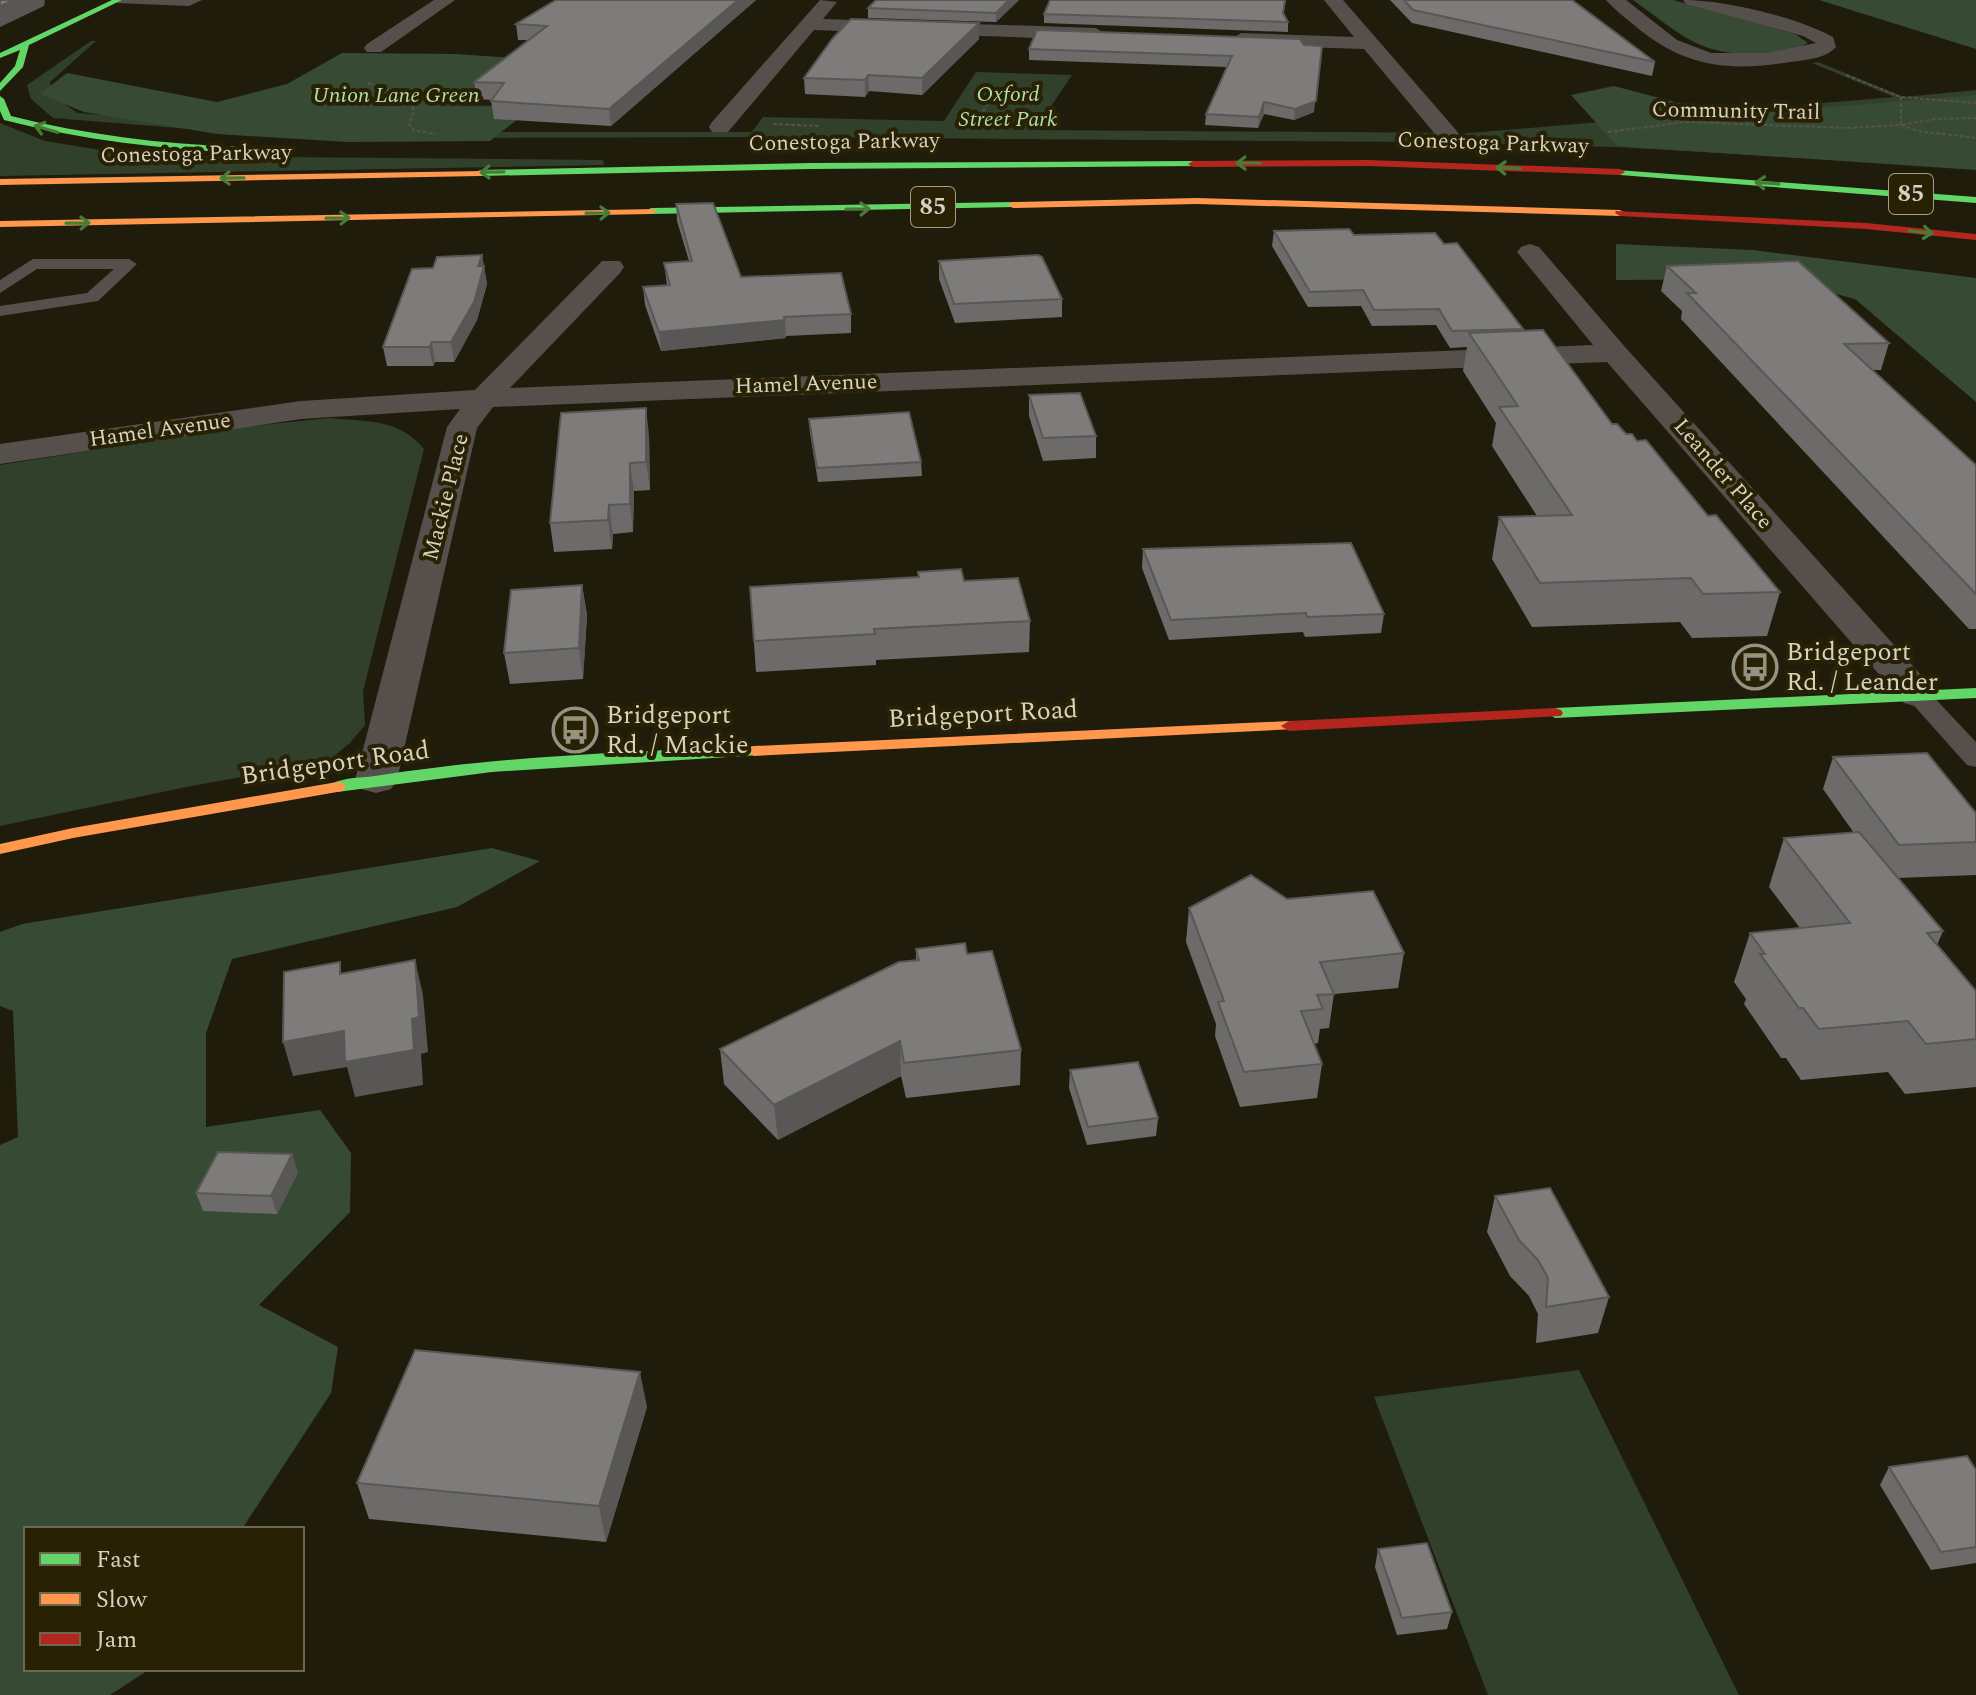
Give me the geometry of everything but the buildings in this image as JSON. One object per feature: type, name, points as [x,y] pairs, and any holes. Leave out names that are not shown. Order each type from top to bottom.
[{"type":"main road","points":[[0,56],[118,0]]},
{"type":"main road","points":[[0,88],[19,67],[25,44]]},
{"type":"main road","points":[[0,99],[7,118],[62,134],[148,146],[252,151]]},
{"type":"main road","points":[[551,153],[999,158],[1130,163]]},
{"type":"main road","name":"Conestoga Parkway","points":[[0,182],[795,166],[1368,163],[1592,170],[1976,200]]},
{"type":"main road","points":[[1845,188],[1976,192]]},
{"type":"main road","name":"85","points":[[0,224],[1197,201],[1546,209],[1866,226],[1976,237]]},
{"type":"main road","name":"Bridgeport Road","points":[[0,849],[73,833],[376,780],[605,758],[1976,693]]},
{"type":"street","points":[[374,48],[446,0]]},
{"type":"street","points":[[720,127],[829,0]]},
{"type":"street","points":[[1333,0],[1448,135]]},
{"type":"street","points":[[1615,0],[1678,49],[1691,54],[1760,60],[1819,51],[1826,47],[1826,41],[1810,32],[1692,0]]},
{"type":"street","points":[[811,24],[1108,34]]},
{"type":"street","points":[[1219,38],[1368,43]]},
{"type":"street","name":"Leander Place","points":[[1530,252],[1615,353],[1918,695]]},
{"type":"street","name":"Mackie Place","points":[[376,780],[462,427],[484,398],[611,267]]},
{"type":"street","name":"Hamel Avenue","points":[[0,454],[301,410],[484,398],[1615,353]]},
{"type":"lane","points":[[118,0],[193,2]]},
{"type":"lane","points":[[177,10],[193,2]]},
{"type":"lane","points":[[0,288],[33,264],[129,264],[92,297],[0,311]]},
{"type":"lane","points":[[1918,695],[1976,759]]},
{"type":"path","points":[[1976,103],[1901,97],[1901,125],[1935,119],[1976,118]]},
{"type":"path","points":[[974,127],[990,99]]},
{"type":"path","name":"Community Trail","points":[[1598,133],[1655,123],[1686,122],[1847,128],[1901,125],[1918,131],[1976,138]]},
{"type":"green space","points":[[1633,0],[1673,0],[1795,34],[1808,43],[1766,53],[1743,54],[1708,48],[1680,34]]},
{"type":"green space","points":[[1819,0],[1976,0],[1976,49]]},
{"type":"green space","name":"Oxford Street Park","points":[[91,41],[96,41],[50,82],[53,95],[77,113],[231,125],[446,104],[522,107],[495,132],[752,132],[763,117],[944,121],[976,72],[1072,75],[1035,130],[1470,133],[1894,97],[1812,63],[1818,62],[1904,97],[1976,90],[1976,168],[1616,147],[1419,142],[464,138],[229,132],[53,118],[31,99],[27,85]]},
{"type":"green space","name":"Union Lane Green","points":[[342,53],[456,54],[545,60],[496,75],[449,106],[532,108],[490,141],[348,142],[217,134],[84,112],[40,94],[67,73],[217,102],[287,84]]},
{"type":"green space","points":[[1614,86],[1702,109],[1757,113],[1976,95],[1976,170],[1617,146],[1571,95]]},
{"type":"green space","points":[[0,123],[45,141],[100,150],[188,156],[603,160],[604,165],[0,176]]},
{"type":"green space","points":[[1616,244],[1753,250],[1976,278],[1976,402],[1855,299],[1781,279],[1616,280]]},
{"type":"green space","points":[[330,418],[382,423],[404,432],[424,449],[363,691],[365,725],[350,743],[327,762],[191,786],[0,826],[0,465],[241,427]]},
{"type":"green space","points":[[492,848],[540,861],[457,907],[232,959],[206,1033],[206,1127],[320,1110],[351,1153],[350,1212],[259,1305],[338,1347],[331,1393],[243,1527],[24,1527],[24,1671],[147,1671],[110,1695],[0,1695],[0,1145],[18,1137],[13,1011],[0,1006],[0,932],[22,924]]},
{"type":"green space","points":[[1579,1370],[1739,1695],[1488,1695],[1374,1397]]},
{"type":"traffic: fast","points":[[0,56],[118,0]]},
{"type":"traffic: fast","points":[[0,88],[19,67],[25,44]]},
{"type":"traffic: fast","points":[[0,99],[7,118],[65,131],[152,144],[240,150]]},
{"type":"traffic: fast","points":[[480,173],[811,166],[1193,164]]},
{"type":"traffic: fast","points":[[1620,172],[1976,200]]},
{"type":"traffic: fast","points":[[651,211],[1013,205]]},
{"type":"traffic: fast","points":[[1555,713],[1976,693]]},
{"type":"traffic: fast","points":[[337,787],[492,767],[754,751]]},
{"type":"traffic: slow","points":[[0,182],[480,173]]},
{"type":"traffic: slow","points":[[1013,205],[1197,201],[1620,213]]},
{"type":"traffic: slow","points":[[0,224],[651,211]]},
{"type":"traffic: slow","points":[[754,751],[1289,726]]},
{"type":"traffic: slow","points":[[0,849],[73,833],[337,787]]},
{"type":"traffic: jam","points":[[1193,164],[1368,163],[1620,172]]},
{"type":"traffic: jam","points":[[1620,213],[1866,226],[1976,237]]},
{"type":"traffic: jam","points":[[1289,726],[1555,713]]},
{"type":"place","name":"Bridgeport Rd. / Leander","points":[[1755,667]]},
{"type":"place","name":"Bridgeport Rd. / Mackie","points":[[575,730]]}]
